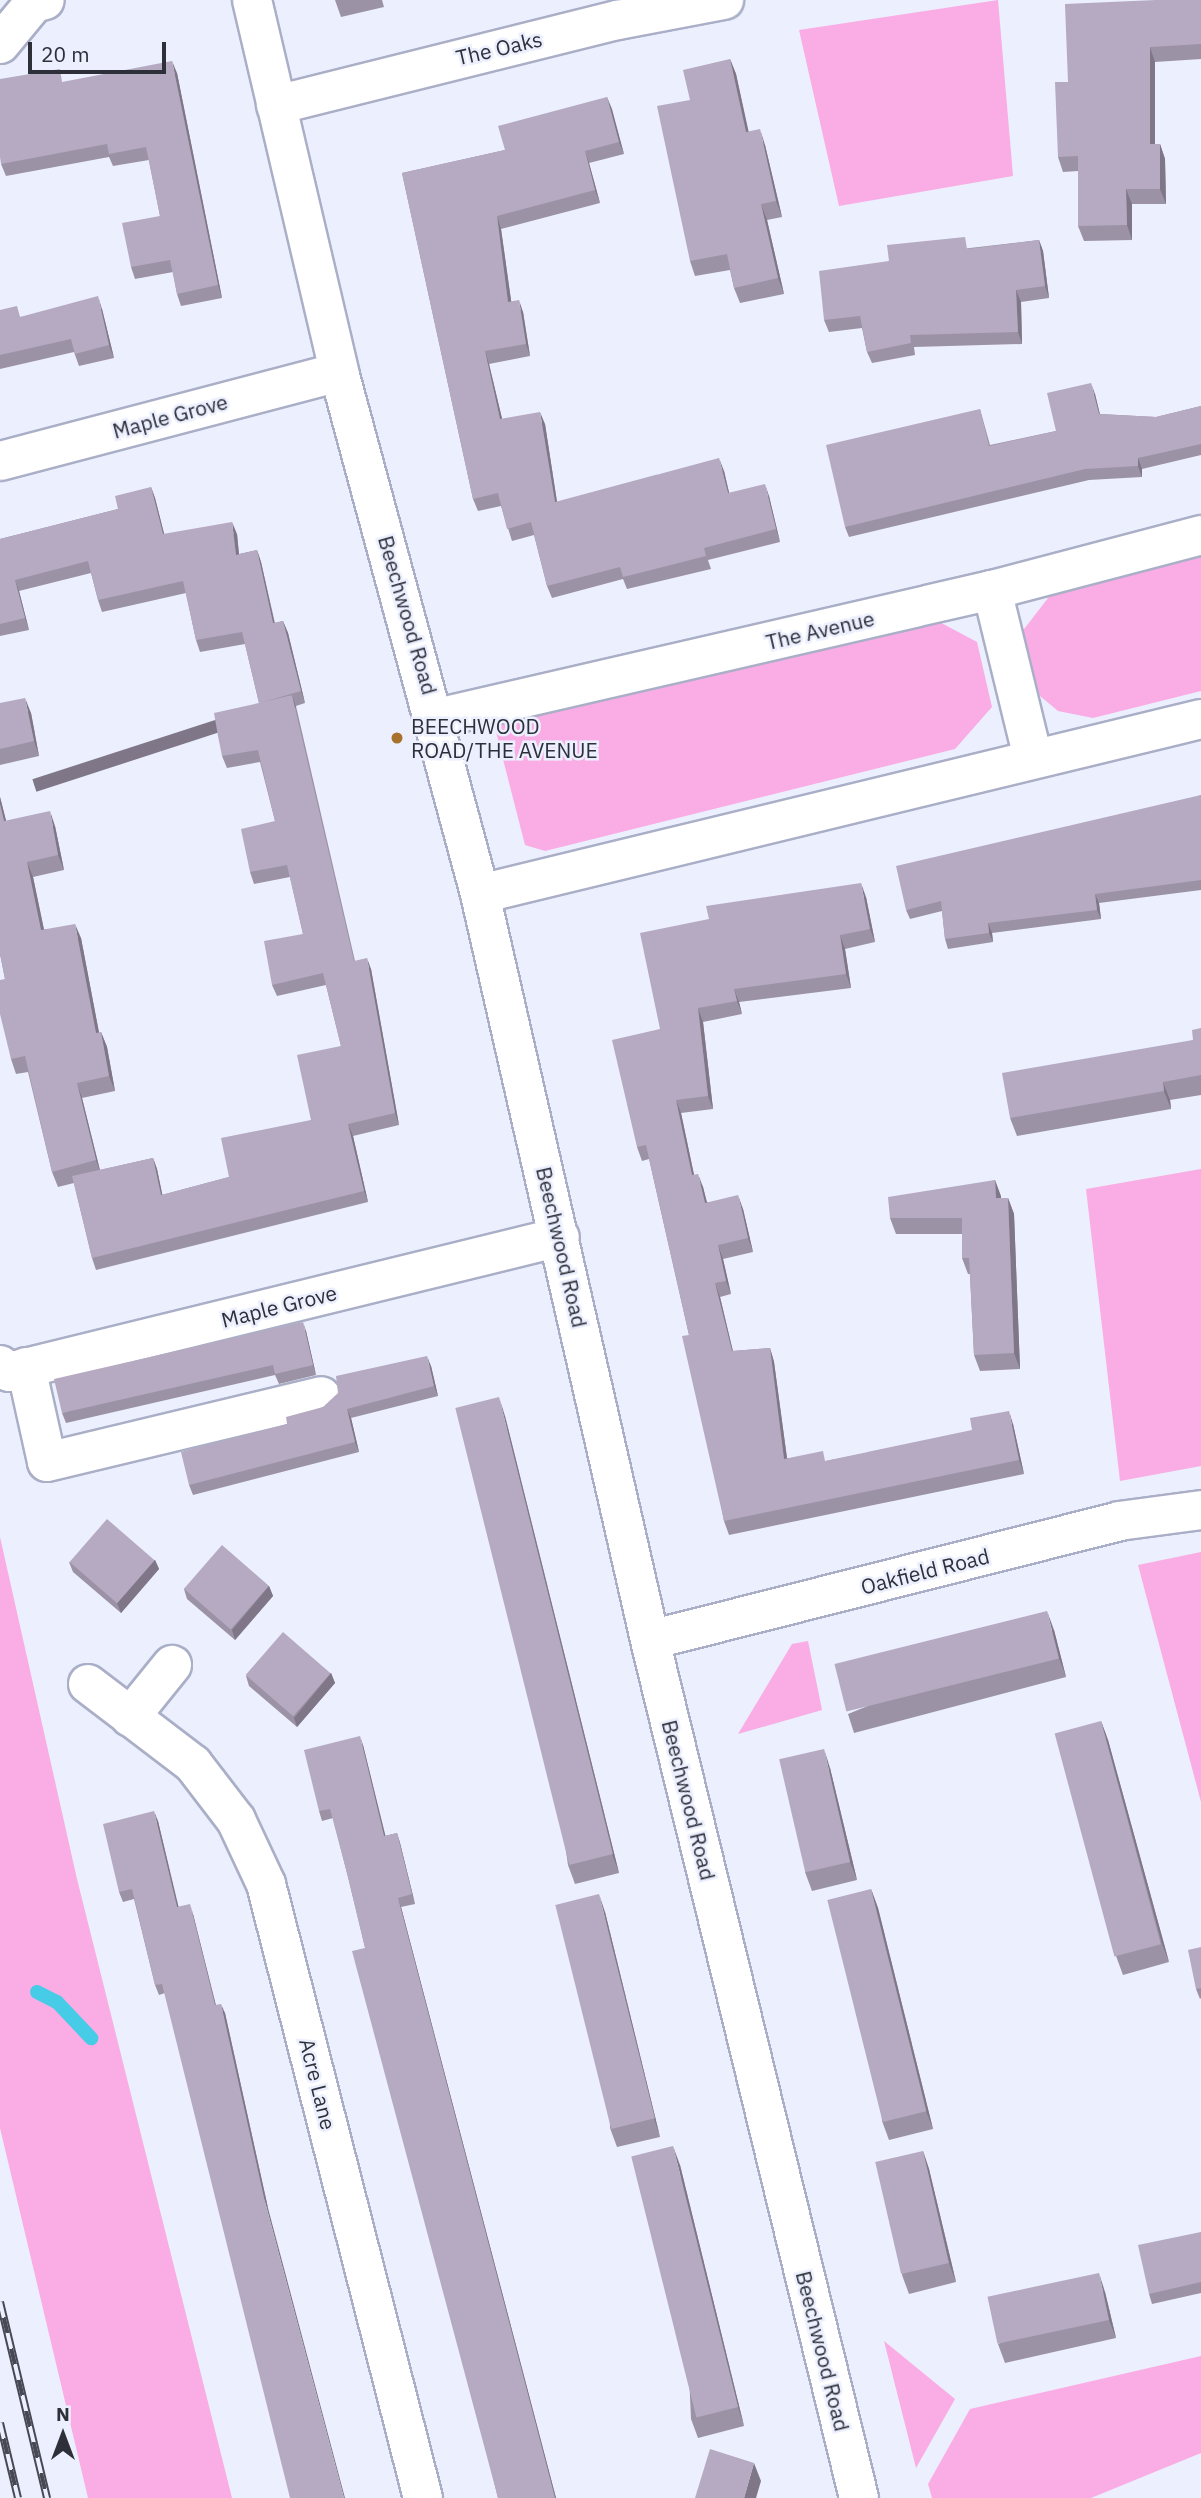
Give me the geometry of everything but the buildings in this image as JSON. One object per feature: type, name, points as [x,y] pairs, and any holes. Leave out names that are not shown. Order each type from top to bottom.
[{"type":"street","name":"Beechwood Road","points":[[252,0],[340,372],[437,718],[480,894],[650,1640],[859,2498]]},
{"type":"street","name":"The Oaks","points":[[276,105],[618,20],[724,0]]},
{"type":"street","points":[[0,44],[36,1]]},
{"type":"street","name":"Maple Grove","points":[[0,461],[340,372]]},
{"type":"street","name":"The Avenue","points":[[437,718],[992,590],[1201,535]]},
{"type":"street","points":[[992,590],[1033,758]]},
{"type":"street","points":[[480,894],[1201,719]]},
{"type":"street","name":"Maple Grove","points":[[13,1366],[559,1237]]},
{"type":"street","points":[[13,1366],[47,1462],[321,1396]]},
{"type":"street","name":"Oakfield Road","points":[[650,1640],[1119,1521],[1201,1510]]},
{"type":"street","points":[[130,1717],[172,1665]]},
{"type":"street","name":"Acre Lane","points":[[88,1684],[192,1764],[236,1820],[267,1884],[423,2498]]},
{"type":"shaded area","points":[[998,0],[1013,176],[839,206],[799,30]]},
{"type":"shaded area","points":[[1201,553],[1201,691],[1093,718],[1058,711],[1040,696],[1021,633],[1055,589]]},
{"type":"shaded area","points":[[932,618],[977,642],[992,707],[955,749],[545,851],[525,845],[495,728],[509,716]]},
{"type":"shaded area","points":[[1201,1169],[1201,1466],[1120,1481],[1086,1189]]},
{"type":"shaded area","points":[[0,1537],[77,1879],[232,2498],[88,2498],[0,2128]]},
{"type":"shaded area","points":[[1201,1552],[1201,1802],[1138,1565]]},
{"type":"shaded area","points":[[808,1641],[822,1710],[738,1734],[792,1644]]},
{"type":"shaded area","points":[[884,2341],[955,2399],[916,2468]]},
{"type":"shaded area","points":[[1201,2356],[1201,2453],[1091,2498],[932,2498],[928,2484],[970,2409]]},
{"type":"waterway","points":[[37,1992],[57,2002],[91,2038]]},
{"type":"railway","points":[[0,2302],[47,2498]]},
{"type":"railway","points":[[0,2423],[18,2498]]},
{"type":"place","name":"BEECHWOOD ROAD/THE AVENUE","points":[[397,738]]}]
